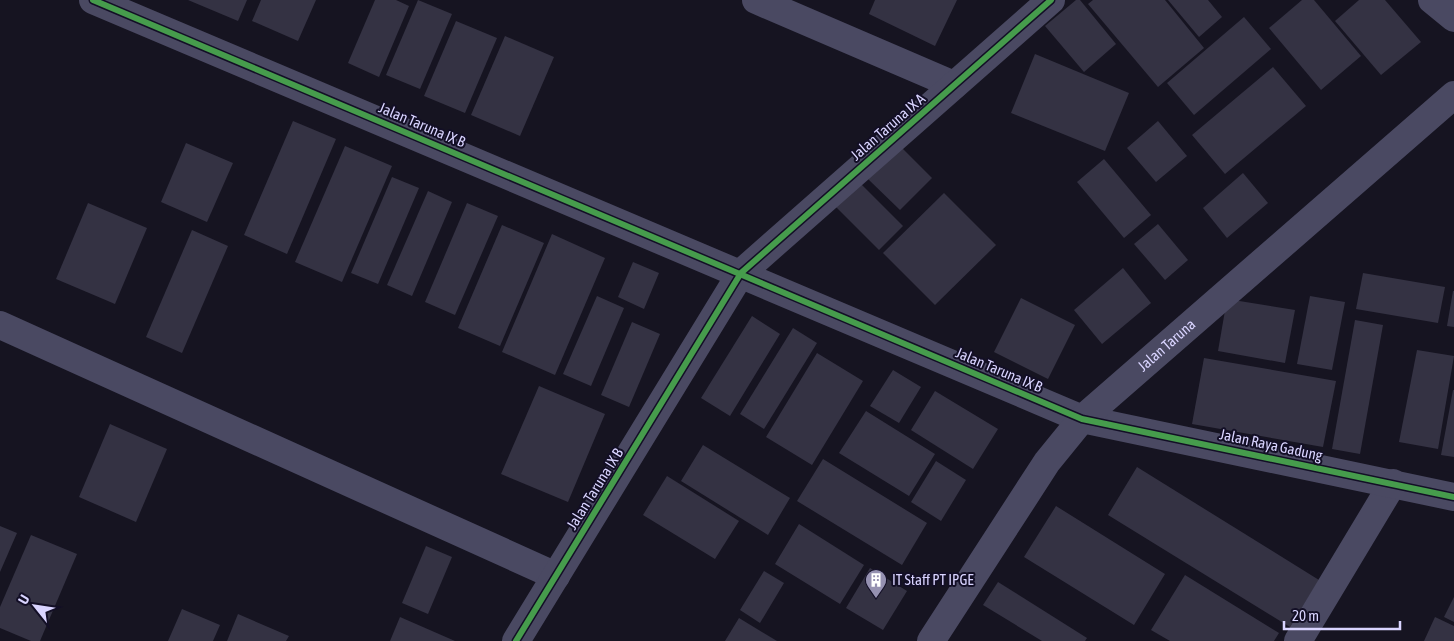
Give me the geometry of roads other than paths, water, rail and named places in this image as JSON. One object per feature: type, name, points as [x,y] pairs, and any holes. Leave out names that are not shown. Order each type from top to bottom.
[{"type":"street","name":"Jalan Taruna IX B","points":[[95,0],[1082,419]]},
{"type":"street","name":"Jalan Taruna IX A","points":[[756,0],[954,85]]},
{"type":"street","name":"Jalan Taruna IX A","points":[[741,273],[1051,0]]},
{"type":"street","points":[[1432,0],[1454,18]]},
{"type":"street","name":"Jalan Taruna","points":[[931,641],[1047,462],[1082,419],[1454,95]]},
{"type":"street","name":"Jalan Taruna IX B","points":[[516,641],[741,273]]},
{"type":"street","points":[[0,325],[556,576]]},
{"type":"street","name":"Jalan Raya Gadung","points":[[1082,419],[1392,482],[1454,497]]},
{"type":"street","points":[[1298,641],[1392,482]]},
{"type":"place","name":"IT Staff PT IPGE","points":[[876,599]]}]
